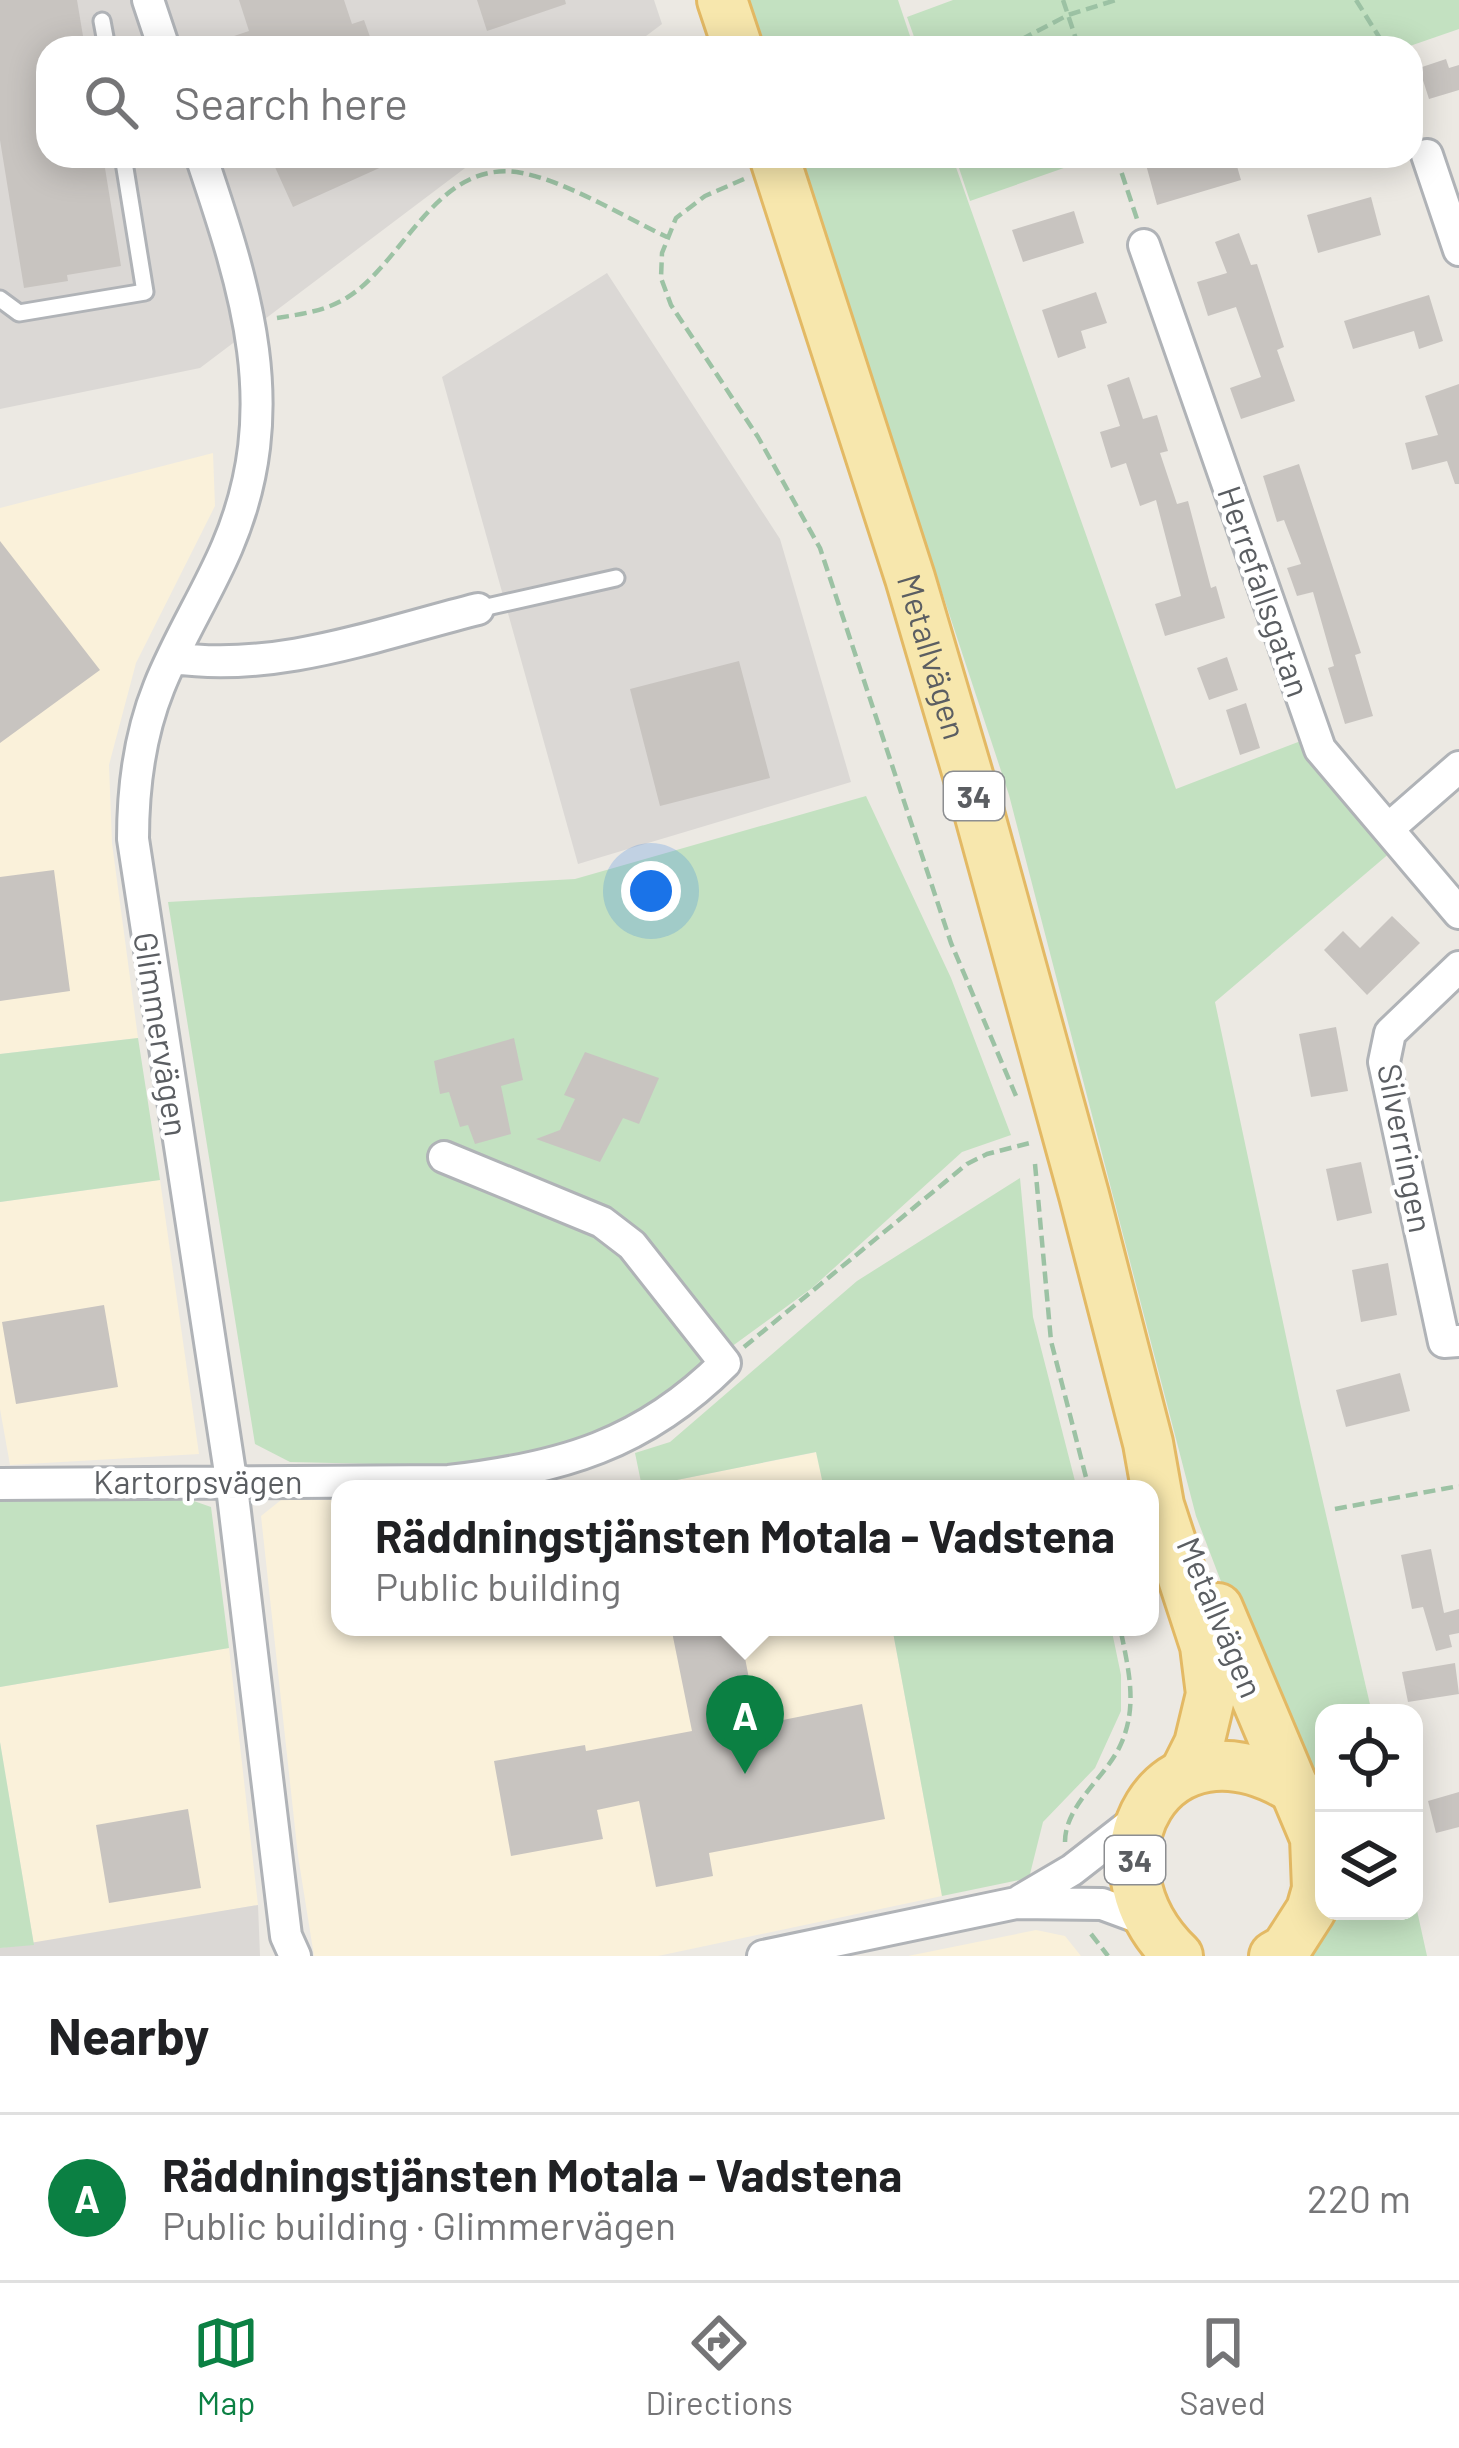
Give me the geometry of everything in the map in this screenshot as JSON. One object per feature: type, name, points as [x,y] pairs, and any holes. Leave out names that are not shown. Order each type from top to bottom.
[{"type":"main road","points":[[722,0],[734,36]]},
{"type":"main road","name":"Metallvägen","points":[[768,168],[910,578],[978,809],[1156,1480]]},
{"type":"main road","name":"Metallvägen","points":[[1148,1443],[1296,1790]]},
{"type":"main road","name":"Metallvägen","points":[[1159,1494],[1173,1558],[1210,1669],[1205,1721],[1185,1772]]},
{"type":"main road","points":[[1185,1772],[1214,1765],[1244,1767],[1296,1790]]},
{"type":"main road","name":"34","points":[[1164,1939],[1138,1882],[1135,1858],[1140,1817],[1185,1772]]},
{"type":"main road","name":"34","points":[[1281,1954],[1301,1930],[1317,1889],[1315,1838],[1296,1790]]},
{"type":"street","points":[[148,0],[160,36]]},
{"type":"street","points":[[1426,155],[1459,250]]},
{"type":"street","name":"Glimmervägen","points":[[205,168],[251,321],[258,408],[255,452],[228,546],[160,685],[143,743],[133,839],[231,1479],[288,1949]]},
{"type":"street","name":"Herrefallsgatan","points":[[1144,245],[1320,749],[1388,829]]},
{"type":"street","points":[[173,658],[217,664],[283,658],[478,609]]},
{"type":"street","points":[[1459,767],[1388,829],[1459,913]]},
{"type":"street","name":"Silverringen","points":[[1459,967],[1390,1033],[1384,1062],[1444,1342],[1459,1341]]},
{"type":"street","points":[[444,1157],[602,1222],[632,1245],[725,1363]]},
{"type":"street","name":"Kartorpsvägen","points":[[456,1480],[536,1468],[630,1437],[698,1390],[725,1363]]},
{"type":"street","name":"Kartorpsvägen","points":[[0,1484],[340,1480]]},
{"type":"street","points":[[1016,1903],[1072,1870],[1140,1817]]},
{"type":"street","points":[[763,1956],[1016,1903],[1081,1902],[1120,1908],[1164,1939]]},
{"type":"lane","points":[[102,21],[104,36]]},
{"type":"lane","points":[[0,298],[19,313],[146,292],[126,168]]},
{"type":"lane","points":[[478,609],[616,578]]},
{"type":"path","points":[[1063,0],[1075,36]]},
{"type":"path","points":[[1028,36],[1068,15],[1116,0]]},
{"type":"path","points":[[1356,0],[1379,36]]},
{"type":"path","points":[[760,168],[676,218],[667,237],[661,278],[671,305],[758,437],[820,548],[952,943],[1019,1102]]},
{"type":"path","points":[[1120,168],[1144,245]]},
{"type":"path","points":[[276,319],[315,312],[347,297],[443,197],[490,174],[523,173],[545,180],[667,237]]},
{"type":"path","points":[[725,1363],[967,1164],[1030,1143],[1051,1341],[1086,1480]]},
{"type":"path","points":[[1335,1509],[1459,1486]]},
{"type":"path","points":[[1072,1870],[1065,1847],[1069,1822],[1117,1751],[1129,1718],[1131,1682],[1122,1636]]},
{"type":"path","points":[[1081,1902],[1092,1936],[1108,1956]]},
{"type":"shaded area","points":[[0,0],[654,0],[662,24],[646,36],[36,36],[36,168],[465,168],[200,368],[0,409]]},
{"type":"shaded area","points":[[607,273],[780,539],[851,782],[578,864],[442,377]]},
{"type":"shaded area","points":[[213,453],[215,506],[136,663],[109,765],[112,843],[138,1038],[0,1054],[0,508]]},
{"type":"shaded area","points":[[160,1180],[199,1454],[10,1465],[0,1409],[0,1202]]},
{"type":"shaded area","points":[[817,1452],[822,1480],[677,1480]]},
{"type":"shaded area","points":[[281,1500],[331,1500],[331,1636],[894,1636],[942,1896],[658,1956],[314,1956],[298,1856],[261,1516]]},
{"type":"shaded area","points":[[229,1648],[258,1905],[34,1945],[0,1742],[0,1687]]},
{"type":"shaded area","points":[[258,1905],[260,1956],[0,1956],[0,1948]]},
{"type":"shaded area","points":[[1036,1930],[1065,1936],[1081,1956],[908,1956]]},
{"type":"green space","points":[[747,0],[898,0],[910,36],[759,36]]},
{"type":"green space","points":[[953,0],[1459,0],[1459,29],[1423,41],[1423,36],[914,36],[907,17]]},
{"type":"green space","points":[[802,168],[956,168],[1176,789],[1306,739],[1398,846],[1215,1002],[1370,1704],[1315,1704],[1315,1796],[1246,1647],[1196,1516],[1009,795]]},
{"type":"green space","points":[[959,168],[1064,168],[970,201]]},
{"type":"green space","points":[[866,796],[951,978],[1011,1135],[962,1152],[812,1288],[613,1433],[461,1466],[290,1462],[255,1444],[168,902],[575,879]]},
{"type":"green space","points":[[138,1038],[160,1180],[0,1202],[0,1054]]},
{"type":"green space","points":[[1020,1178],[1033,1317],[1075,1480],[822,1480],[816,1452],[677,1480],[641,1480],[635,1453],[670,1442],[857,1281]]},
{"type":"green space","points":[[128,1478],[211,1507],[229,1648],[0,1687],[0,1484]]},
{"type":"green space","points":[[894,1636],[1113,1636],[1121,1675],[1121,1711],[1095,1768],[1043,1822],[1029,1878],[942,1896]]},
{"type":"green space","points":[[0,1742],[34,1945],[0,1948]]},
{"type":"green space","points":[[1325,1920],[1419,1920],[1427,1956],[1307,1956]]},
{"type":"building","points":[[0,0],[77,0],[83,36],[36,36],[36,168],[105,168],[121,266],[24,288],[0,140]]},
{"type":"building","points":[[239,0],[344,0],[352,24],[364,20],[370,36],[234,36],[249,31]]},
{"type":"building","points":[[477,0],[565,0],[566,4],[487,31]]},
{"type":"building","points":[[1446,59],[1449,68],[1459,65],[1459,90],[1429,99],[1423,67]]},
{"type":"building","points":[[275,168],[379,168],[293,207]]},
{"type":"building","points":[[1147,168],[1238,168],[1241,180],[1157,205]]},
{"type":"building","points":[[1371,197],[1381,235],[1318,253],[1307,215]]},
{"type":"building","points":[[1074,211],[1084,243],[1023,262],[1012,230]]},
{"type":"building","points":[[1239,233],[1251,265],[1257,264],[1284,347],[1277,350],[1295,401],[1241,419],[1230,388],[1261,377],[1236,307],[1208,316],[1197,282],[1227,273],[1215,242]]},
{"type":"building","points":[[1096,292],[1107,323],[1081,331],[1086,348],[1058,358],[1042,310]]},
{"type":"building","points":[[1429,295],[1443,341],[1419,349],[1414,331],[1353,349],[1344,321]]},
{"type":"building","points":[[1129,377],[1143,419],[1157,415],[1168,451],[1160,453],[1177,504],[1188,501],[1211,588],[1216,586],[1225,618],[1165,636],[1155,604],[1181,596],[1156,500],[1140,506],[1126,463],[1111,468],[1100,432],[1120,426],[1107,385]]},
{"type":"building","points":[[1459,384],[1459,484],[1455,484],[1447,461],[1412,470],[1405,443],[1438,435],[1425,396]]},
{"type":"building","points":[[1299,464],[1361,653],[1355,655],[1373,716],[1345,724],[1313,592],[1297,596],[1287,568],[1301,564],[1284,520],[1277,522],[1263,476]]},
{"type":"building","points":[[0,541],[100,670],[0,743]]},
{"type":"building","points":[[1227,657],[1238,690],[1209,700],[1197,668]]},
{"type":"building","points":[[739,661],[770,778],[660,806],[630,689]]},
{"type":"building","points":[[1246,703],[1260,748],[1240,755],[1226,710]]},
{"type":"building","points":[[54,870],[70,991],[0,1001],[0,877]]},
{"type":"building","points":[[1392,916],[1420,943],[1367,995],[1324,950],[1343,931],[1360,948]]},
{"type":"building","points":[[1336,1027],[1348,1091],[1311,1097],[1299,1034]]},
{"type":"building","points":[[514,1038],[523,1080],[501,1086],[511,1134],[475,1144],[468,1125],[460,1127],[449,1092],[440,1094],[434,1061]]},
{"type":"building","points":[[585,1052],[659,1078],[639,1124],[623,1118],[600,1162],[536,1139],[560,1130],[575,1099],[564,1095]]},
{"type":"building","points":[[1361,1162],[1372,1213],[1337,1221],[1326,1169]]},
{"type":"building","points":[[1388,1263],[1397,1315],[1361,1322],[1352,1270]]},
{"type":"building","points":[[104,1305],[118,1387],[16,1404],[2,1322]]},
{"type":"building","points":[[1400,1373],[1410,1411],[1346,1427],[1336,1390]]},
{"type":"building","points":[[1431,1549],[1444,1613],[1459,1609],[1459,1633],[1449,1635],[1452,1647],[1436,1651],[1423,1607],[1412,1609],[1401,1555]]},
{"type":"building","points":[[673,1636],[741,1636],[758,1725],[862,1704],[885,1819],[709,1853],[713,1876],[656,1887],[639,1801],[597,1810],[603,1839],[511,1856],[494,1761],[585,1745],[586,1751],[692,1731]]},
{"type":"building","points":[[1455,1663],[1459,1694],[1408,1702],[1402,1672]]},
{"type":"building","points":[[1459,1792],[1459,1827],[1436,1833],[1428,1801]]},
{"type":"building","points":[[188,1809],[201,1888],[109,1903],[96,1825]]},
{"type":"place","name":"Räddningstjänsten Motala - Vadstena","points":[[745,1774]]}]
